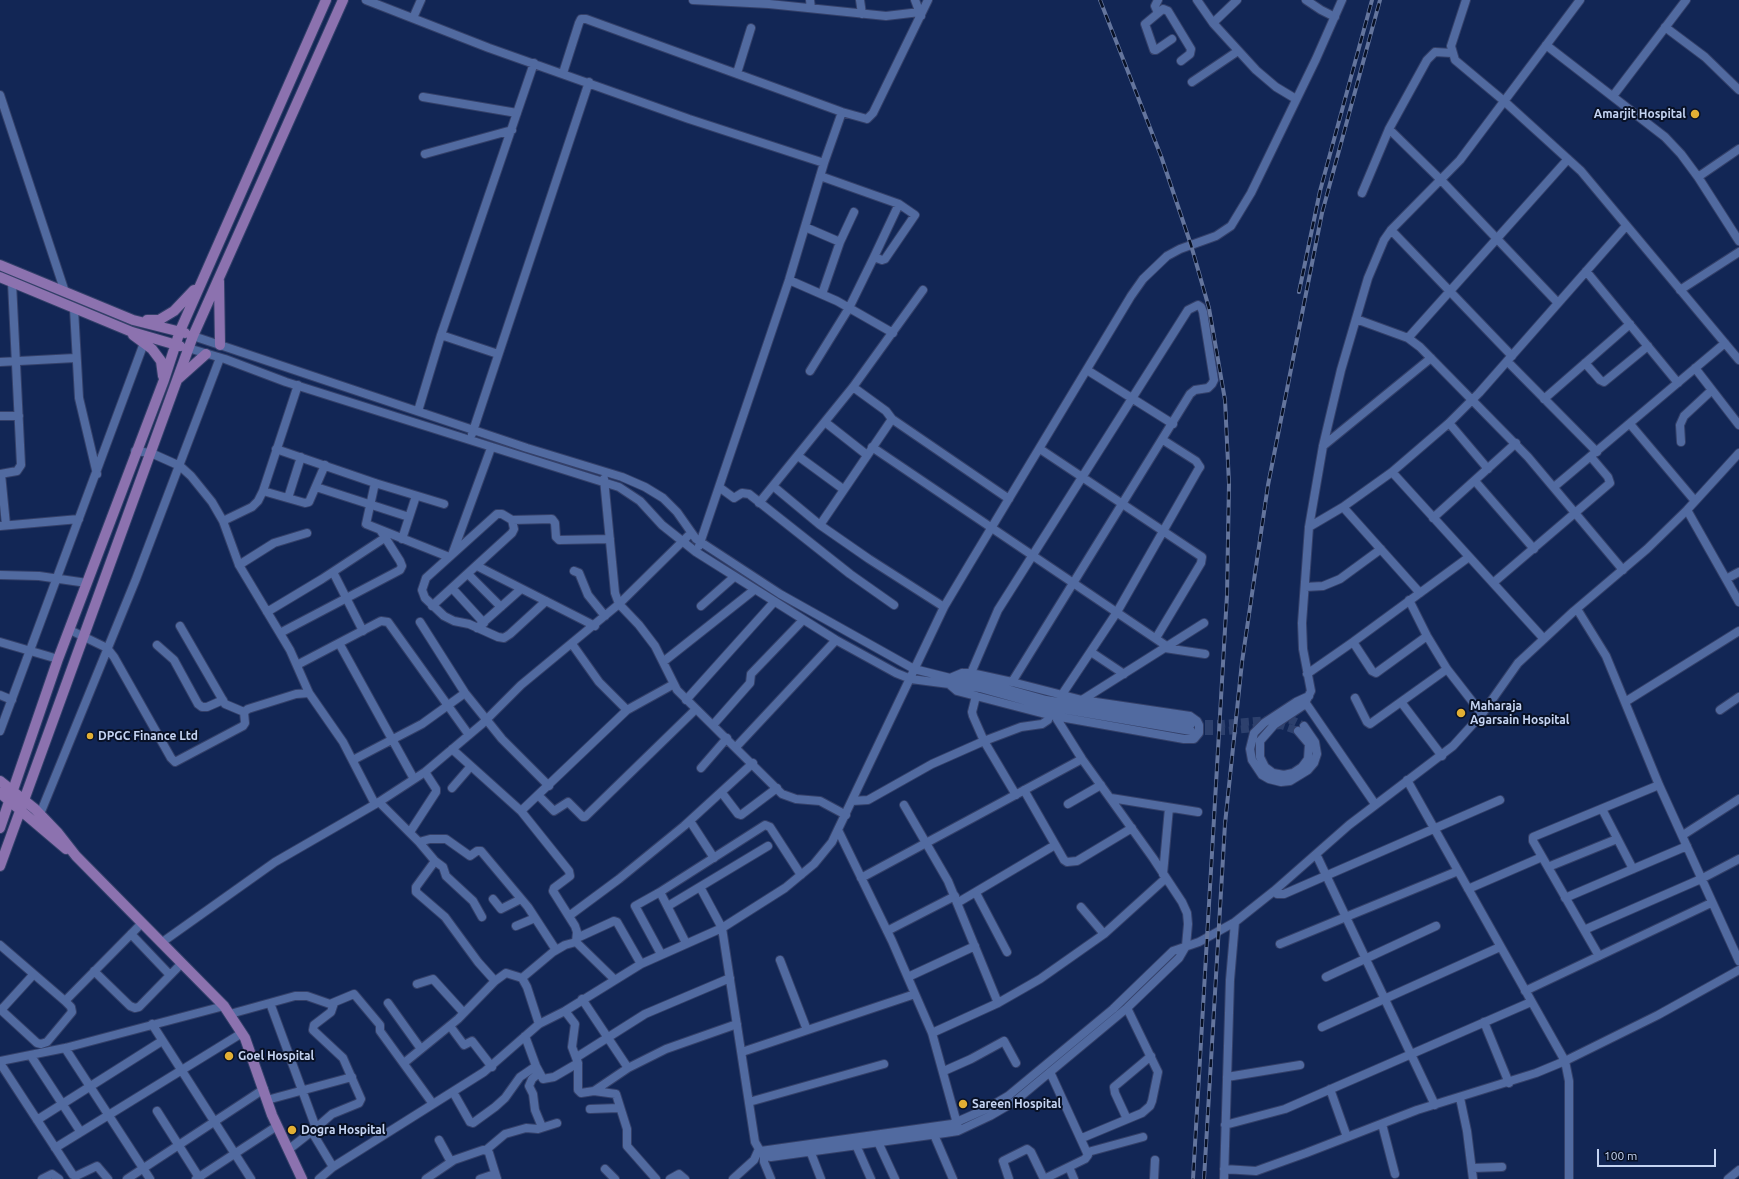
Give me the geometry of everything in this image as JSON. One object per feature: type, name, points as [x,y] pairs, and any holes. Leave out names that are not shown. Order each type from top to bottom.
[{"type":"main road","points":[[0,828],[58,659],[135,451],[164,380],[180,331],[199,284],[326,0]]},
{"type":"main road","points":[[0,866],[82,636],[151,453],[188,348],[343,0]]},
{"type":"main road","points":[[0,265],[133,320],[180,331],[193,336]]},
{"type":"main road","points":[[219,277],[220,345]]},
{"type":"main road","points":[[0,278],[127,330],[188,348]]},
{"type":"main road","points":[[133,320],[159,320],[174,311],[199,284]]},
{"type":"main road","points":[[127,330],[152,349],[161,361],[164,380]]},
{"type":"main road","points":[[176,380],[206,354]]},
{"type":"main road","points":[[0,781],[11,796],[22,805],[53,839],[76,856]]},
{"type":"main road","points":[[0,793],[11,796]]},
{"type":"main road","points":[[22,805],[40,814],[58,833],[76,856],[227,1010],[242,1033],[277,1126],[302,1179]]},
{"type":"street","points":[[366,0],[379,2],[413,18],[689,119],[824,163]]},
{"type":"street","points":[[413,18],[421,0]]},
{"type":"street","points":[[693,0],[696,2],[768,2],[810,4],[862,14],[886,16],[921,14]]},
{"type":"street","points":[[860,0],[862,14]]},
{"type":"street","points":[[915,0],[921,14]]},
{"type":"street","points":[[563,73],[579,23],[581,19],[586,19],[863,119],[870,117],[928,0]]},
{"type":"street","points":[[1158,0],[1155,6],[1158,13]]},
{"type":"street","points":[[1197,0],[1213,23],[1256,70],[1276,87],[1296,99]]},
{"type":"street","points":[[1213,23],[1237,0]]},
{"type":"street","points":[[1306,0],[1335,17]]},
{"type":"street","points":[[319,1179],[333,1167],[492,1067],[539,1024],[565,1011],[614,979],[641,964],[722,928],[785,888],[801,875],[824,852],[846,816],[944,607],[1086,370],[1131,296],[1157,264],[1180,249],[1216,236],[1231,226],[1250,194],[1342,0]]},
{"type":"street","points":[[1466,0],[1453,36],[1452,53],[1455,60],[1461,67],[1504,101],[1592,183],[1626,226],[1739,360]]},
{"type":"street","points":[[1301,728],[1315,742],[1316,754],[1308,770],[1290,781],[1281,782],[1269,779],[1262,775],[1252,760],[1250,749],[1254,733],[1264,723],[1306,699],[1311,691],[1303,649],[1309,527],[1323,446],[1341,370],[1368,278],[1384,240],[1391,230],[1460,160],[1580,0]]},
{"type":"street","points":[[1613,96],[1686,0]]},
{"type":"street","points":[[1172,39],[1156,50],[1153,48],[1144,24],[1163,9],[1168,11],[1191,49],[1190,54],[1181,61]]},
{"type":"street","points":[[1665,27],[1704,57],[1739,90]]},
{"type":"street","points":[[737,74],[751,28]]},
{"type":"street","points":[[1546,45],[1665,137],[1681,154],[1698,177],[1739,241]]},
{"type":"street","points":[[1192,82],[1238,51]]},
{"type":"street","points":[[1362,193],[1389,129],[1427,60],[1435,52],[1452,53]]},
{"type":"street","points":[[418,411],[441,335],[534,63]]},
{"type":"street","points":[[470,441],[589,82]]},
{"type":"street","points":[[0,95],[65,292]]},
{"type":"street","points":[[423,97],[517,113]]},
{"type":"street","points":[[697,553],[789,280],[824,163],[842,112]]},
{"type":"street","points":[[1389,129],[1441,180],[1558,303]]},
{"type":"street","points":[[425,154],[512,130]]},
{"type":"street","points":[[1698,177],[1739,149]]},
{"type":"street","points":[[1408,338],[1568,159]]},
{"type":"street","points":[[820,176],[899,204],[914,213],[915,218],[885,259],[882,260],[874,257]]},
{"type":"street","points":[[810,371],[849,308],[899,204]]},
{"type":"street","points":[[822,294],[840,242],[854,212]]},
{"type":"street","points":[[1309,527],[1343,507],[1392,472],[1449,423],[1510,358],[1626,226]]},
{"type":"street","points":[[805,227],[840,242]]},
{"type":"street","points":[[1391,230],[1510,358],[1544,399],[1594,454],[1610,483],[1493,583]]},
{"type":"street","points":[[1680,290],[1739,252]]},
{"type":"street","points":[[1586,271],[1678,383]]},
{"type":"street","points":[[789,280],[822,294],[893,333]]},
{"type":"street","points":[[12,283],[21,465],[17,471],[0,474],[3,526],[79,519]]},
{"type":"street","points":[[759,503],[853,387],[923,290]]},
{"type":"street","points":[[971,673],[998,610],[1188,310],[1198,305],[1204,312],[1214,380],[1208,388],[1192,391],[1173,424],[1012,682]]},
{"type":"street","points":[[74,309],[75,358],[79,398],[97,474]]},
{"type":"street","points":[[1356,319],[1408,338],[1431,358],[1516,443],[1576,513],[1622,570]]},
{"type":"street","points":[[1544,399],[1630,324]]},
{"type":"street","points":[[441,335],[498,354]]},
{"type":"street","points":[[193,336],[473,430],[604,472],[645,487],[663,498],[701,542],[780,594],[914,669],[950,681],[1051,707],[1191,727]]},
{"type":"street","points":[[0,731],[97,474],[144,343]]},
{"type":"street","points":[[1554,487],[1725,343]]},
{"type":"street","points":[[1585,363],[1600,380],[1604,382],[1648,346]]},
{"type":"street","points":[[188,348],[491,448],[618,487],[640,501],[662,525],[697,553],[836,640],[896,673],[911,679],[950,681],[962,673],[971,673],[1082,700],[1190,716],[1197,721],[1199,725],[1199,733],[1194,739],[1188,739],[1052,716],[960,692],[950,681]]},
{"type":"street","points":[[0,362],[75,358]]},
{"type":"street","points":[[40,814],[136,579],[220,358]]},
{"type":"street","points":[[1323,446],[1431,358]]},
{"type":"street","points":[[1695,368],[1739,425]]},
{"type":"street","points":[[1086,370],[1173,424]]},
{"type":"street","points":[[223,521],[252,507],[258,500],[263,490],[298,385]]},
{"type":"street","points":[[853,387],[886,411],[892,419],[1009,499]]},
{"type":"street","points":[[1681,442],[1680,425],[1684,416],[1712,390]]},
{"type":"street","points":[[0,416],[19,416]]},
{"type":"street","points":[[820,525],[892,419]]},
{"type":"street","points":[[825,422],[867,455]]},
{"type":"street","points":[[1449,423],[1488,469]]},
{"type":"street","points":[[1630,424],[1695,501]]},
{"type":"street","points":[[1062,696],[1117,612],[1200,466],[1196,461],[1163,440]]},
{"type":"street","points":[[1433,518],[1516,443]]},
{"type":"street","points":[[872,447],[991,528],[1074,582],[1167,647],[1205,654]]},
{"type":"street","points":[[451,556],[491,448]]},
{"type":"street","points":[[276,449],[375,483],[444,504]]},
{"type":"street","points":[[1040,449],[1200,555],[1202,560],[1156,638]]},
{"type":"street","points":[[135,451],[151,453],[180,466],[191,476],[208,497],[223,521],[239,565],[280,633],[297,665],[309,693],[331,724],[377,803],[410,832],[435,861],[443,867],[444,874],[474,901],[482,917]]},
{"type":"street","points":[[957,1127],[1008,1096],[1113,1009],[1173,952],[1199,942],[1234,922],[1274,891],[1375,804],[1442,756],[1460,739],[1482,714],[1518,663],[1687,510],[1739,453]]},
{"type":"street","points":[[798,456],[843,490]]},
{"type":"street","points":[[288,498],[301,457]]},
{"type":"street","points":[[263,490],[305,503],[309,502],[325,466]]},
{"type":"street","points":[[604,472],[615,593],[619,604],[647,634],[674,684],[686,700],[753,763],[776,788],[788,797],[820,802],[846,816]]},
{"type":"street","points":[[1392,472],[1544,639]]},
{"type":"street","points":[[1474,481],[1534,549]]},
{"type":"street","points":[[375,483],[366,524],[384,534],[451,556]]},
{"type":"street","points":[[773,486],[820,525],[869,559],[944,607]]},
{"type":"street","points":[[316,487],[409,517]]},
{"type":"street","points":[[719,487],[734,498],[746,493],[850,574],[894,605]]},
{"type":"street","points":[[402,539],[416,496]]},
{"type":"street","points":[[1343,507],[1420,593]]},
{"type":"street","points":[[1687,510],[1739,602]]},
{"type":"street","points":[[546,601],[504,638],[498,637],[480,626],[454,622],[444,616],[432,606],[422,590],[422,583],[497,514],[502,514],[512,520],[552,519],[555,523],[556,537],[559,540],[610,539]]},
{"type":"street","points":[[432,606],[514,531],[512,520]]},
{"type":"street","points":[[161,943],[275,862],[377,803],[425,772],[487,720],[521,685],[595,626],[683,542],[691,532]]},
{"type":"street","points":[[239,565],[274,543],[307,533]]},
{"type":"street","points":[[267,612],[333,572],[384,534]]},
{"type":"street","points":[[280,633],[400,570],[402,566],[400,561],[384,534]]},
{"type":"street","points":[[1305,587],[1323,586],[1340,579],[1380,549]]},
{"type":"street","points":[[1307,674],[1469,557]]},
{"type":"street","points":[[477,566],[595,626]]},
{"type":"street","points":[[574,571],[579,573],[588,595],[605,616]]},
{"type":"street","points":[[333,572],[363,631]]},
{"type":"street","points":[[1726,579],[1739,572]]},
{"type":"street","points":[[468,574],[501,607]]},
{"type":"street","points":[[0,575],[58,578],[87,583]]},
{"type":"street","points":[[701,606],[734,577]]},
{"type":"street","points":[[452,588],[480,626]]},
{"type":"street","points":[[480,626],[521,589]]},
{"type":"street","points":[[663,662],[754,590]]},
{"type":"street","points":[[1409,600],[1427,636],[1447,669],[1482,714]]},
{"type":"street","points":[[686,700],[774,602]]},
{"type":"street","points":[[1577,609],[1606,656],[1659,785],[1711,903],[1739,961]]},
{"type":"street","points":[[712,725],[750,683],[751,674],[803,620]]},
{"type":"street","points":[[297,665],[381,621],[388,622],[468,735]]},
{"type":"street","points":[[420,622],[465,693],[502,739],[549,786]]},
{"type":"street","points":[[1082,700],[1204,623]]},
{"type":"street","points":[[180,626],[223,700],[229,707],[244,712]]},
{"type":"street","points":[[70,630],[107,648],[114,657],[171,758],[175,762],[243,726],[245,724],[244,712]]},
{"type":"street","points":[[1625,702],[1739,631]]},
{"type":"street","points":[[1353,642],[1372,671],[1376,673],[1427,636]]},
{"type":"street","points":[[736,747],[836,640]]},
{"type":"street","points":[[0,642],[58,659]]},
{"type":"street","points":[[339,643],[414,779]]},
{"type":"street","points":[[572,644],[599,682],[627,710]]},
{"type":"street","points":[[157,645],[174,660],[198,704],[202,707],[207,707],[223,700]]},
{"type":"street","points":[[1091,652],[1124,674]]},
{"type":"street","points":[[1355,698],[1367,722],[1370,724],[1447,669]]},
{"type":"street","points":[[521,812],[627,710],[674,684]]},
{"type":"street","points":[[244,712],[248,709],[280,698],[296,694],[309,693]]},
{"type":"street","points":[[353,760],[422,724],[465,693]]},
{"type":"street","points":[[0,695],[12,700]]},
{"type":"street","points":[[976,696],[972,712],[984,741],[1016,795]]},
{"type":"street","points":[[1720,710],[1739,696]]},
{"type":"street","points":[[1306,699],[1375,804]]},
{"type":"street","points":[[1401,702],[1442,756]]},
{"type":"street","points":[[538,795],[554,811],[568,802],[583,817],[585,817],[696,709]]},
{"type":"street","points":[[852,801],[868,800],[932,764],[984,741],[1021,727],[1042,724],[1052,716]]},
{"type":"street","points":[[809,1147],[957,1127],[990,1116],[1014,1102],[1127,1008],[1179,958],[1186,946],[1188,924],[1182,902],[1132,828],[1052,716]]},
{"type":"street","points":[[701,768],[727,738]]},
{"type":"street","points":[[452,749],[521,812],[570,873],[553,891],[577,932],[577,940],[614,979]]},
{"type":"street","points":[[861,878],[1082,759]]},
{"type":"street","points":[[569,916],[619,879],[690,821],[753,763]]},
{"type":"street","points":[[452,788],[471,766]]},
{"type":"street","points":[[410,832],[436,792],[436,789],[425,772]]},
{"type":"street","points":[[1407,780],[1565,1061],[1569,1081],[1569,1179]]},
{"type":"street","points":[[1068,804],[1101,785]]},
{"type":"street","points":[[1599,956],[1533,841],[1533,837],[1659,785]]},
{"type":"street","points":[[722,793],[738,814],[742,815],[776,788]]},
{"type":"street","points":[[1024,790],[1064,860],[1070,863],[1132,828]]},
{"type":"street","points":[[1110,798],[1198,812]]},
{"type":"street","points":[[1682,835],[1739,799]]},
{"type":"street","points":[[1274,891],[1277,894],[1284,894],[1500,800]]},
{"type":"street","points":[[904,805],[956,900],[998,1003]]},
{"type":"street","points":[[932,1033],[998,1003],[1040,979],[1104,934],[1165,876],[1169,808]]},
{"type":"street","points":[[1602,809],[1633,869]]},
{"type":"street","points":[[690,821],[714,858]]},
{"type":"street","points":[[661,954],[635,906],[660,892],[763,826],[768,826],[801,875]]},
{"type":"street","points":[[838,830],[887,931],[932,1033],[944,1071],[957,1127]]},
{"type":"street","points":[[419,842],[430,839],[446,839],[470,856],[481,851],[521,899],[556,950]]},
{"type":"street","points":[[1548,867],[1617,839]]},
{"type":"street","points":[[668,906],[768,846]]},
{"type":"street","points":[[887,931],[956,900],[976,893],[1056,846]]},
{"type":"street","points":[[1565,898],[1687,846]]},
{"type":"street","points":[[1316,854],[1435,1105]]},
{"type":"street","points":[[1468,889],[1542,857]]},
{"type":"street","points":[[1584,930],[1701,879],[1739,859]]},
{"type":"street","points":[[435,861],[416,888],[416,892],[444,917],[478,962],[495,981]]},
{"type":"street","points":[[1280,944],[1458,871]]},
{"type":"street","points":[[700,887],[722,928],[755,1142],[762,1151],[764,1162],[771,1179]]},
{"type":"street","points":[[660,892],[686,943]]},
{"type":"street","points":[[976,893],[1007,952]]},
{"type":"street","points":[[493,899],[501,909],[521,899]]},
{"type":"street","points":[[1525,991],[1711,903]]},
{"type":"street","points":[[1081,907],[1104,934]]},
{"type":"street","points":[[516,926],[535,918]]},
{"type":"street","points":[[522,978],[556,950],[614,922],[617,922],[641,964]]},
{"type":"street","points":[[1224,1179],[1226,1077],[1234,922]]},
{"type":"street","points":[[65,1001],[142,923]]},
{"type":"street","points":[[1326,977],[1436,926]]},
{"type":"street","points":[[131,934],[170,975]]},
{"type":"street","points":[[0,945],[65,1001],[72,1009],[71,1015],[44,1044],[37,1043],[1,1009],[33,975]]},
{"type":"street","points":[[908,977],[975,946]]},
{"type":"street","points":[[1322,1027],[1500,947]]},
{"type":"street","points":[[780,960],[807,1030]]},
{"type":"street","points":[[94,971],[130,1006],[135,1008],[139,1007],[182,963]]},
{"type":"street","points":[[1224,1169],[1256,1171],[1435,1105],[1509,1083],[1565,1061],[1658,1015],[1739,970]]},
{"type":"street","points":[[404,1063],[450,1026],[495,981],[506,973],[522,978],[527,988],[539,1024]]},
{"type":"street","points":[[525,1036],[537,1070],[543,1079],[549,1079],[608,1038],[656,1008],[730,978]]},
{"type":"street","points":[[417,984],[434,979],[463,1012]]},
{"type":"street","points":[[108,1179],[100,1167],[95,1165],[74,1176],[0,1062],[65,1048],[152,1024],[270,1003],[302,995],[326,1004],[334,1003],[351,994],[355,995],[380,1025],[380,1031],[433,1104]]},
{"type":"street","points":[[742,1052],[915,994]]},
{"type":"street","points":[[582,999],[628,1068]]},
{"type":"street","points":[[1225,1126],[1285,1109],[1531,1002]]},
{"type":"street","points":[[270,1003],[314,1130],[333,1167]]},
{"type":"street","points":[[288,1150],[332,1114],[361,1101],[361,1097],[343,1058],[313,1030],[314,1026],[331,1012],[334,1003]]},
{"type":"street","points":[[388,1003],[421,1049]]},
{"type":"street","points":[[1082,1138],[1127,1120],[1147,1110],[1152,1101],[1158,1072],[1127,1008]]},
{"type":"street","points":[[565,1011],[575,1024],[572,1042],[577,1060],[578,1091],[581,1093],[594,1091],[616,1094],[626,1129],[627,1146],[656,1179]]},
{"type":"street","points":[[1484,1022],[1509,1083]]},
{"type":"street","points":[[152,1024],[251,1179]]},
{"type":"street","points":[[594,1091],[628,1068],[666,1049],[737,1024]]},
{"type":"street","points":[[450,1026],[464,1045],[472,1041],[492,1067]]},
{"type":"street","points":[[55,1148],[80,1131],[109,1115],[242,1033]]},
{"type":"street","points":[[37,1120],[162,1041]]},
{"type":"street","points":[[944,1071],[971,1059],[1004,1041],[1016,1063]]},
{"type":"street","points":[[65,1048],[150,1179]]},
{"type":"street","points":[[31,1056],[80,1131]]},
{"type":"street","points":[[1127,1120],[1114,1093],[1114,1087],[1151,1056]]},
{"type":"street","points":[[749,1102],[884,1064]]},
{"type":"street","points":[[1226,1077],[1300,1065]]},
{"type":"street","points":[[453,1092],[472,1123],[505,1098],[520,1077],[537,1070]]},
{"type":"street","points":[[537,1070],[529,1086],[533,1094],[535,1110],[542,1127]]},
{"type":"street","points":[[1009,1179],[1003,1161],[1026,1149],[1031,1152],[1044,1179],[1087,1157],[1088,1152],[1082,1138],[1050,1072]]},
{"type":"street","points":[[267,1100],[352,1077]]},
{"type":"street","points":[[127,1179],[264,1089]]},
{"type":"street","points":[[1330,1089],[1347,1137]]},
{"type":"street","points":[[1460,1098],[1467,1131],[1473,1179]]},
{"type":"street","points":[[590,1108],[619,1108]]},
{"type":"street","points":[[157,1111],[198,1178],[277,1126]]},
{"type":"street","points":[[429,1178],[451,1162],[465,1155],[486,1150],[505,1134],[526,1128],[536,1129],[557,1123]]},
{"type":"street","points":[[1382,1124],[1395,1174]]},
{"type":"street","points":[[733,1179],[762,1151],[856,1145],[932,1131]]},
{"type":"street","points":[[932,1131],[953,1179]]},
{"type":"street","points":[[1088,1152],[1143,1138]]},
{"type":"street","points":[[439,1140],[451,1162]]},
{"type":"street","points":[[878,1142],[895,1179]]},
{"type":"street","points":[[856,1145],[871,1179]]},
{"type":"street","points":[[809,1147],[821,1179]]},
{"type":"street","points":[[480,1179],[496,1177],[489,1153],[486,1150]]},
{"type":"street","points":[[1154,1179],[1155,1160]]},
{"type":"street","points":[[1069,1167],[1074,1179]]},
{"type":"street","points":[[1472,1168],[1502,1167]]},
{"type":"street","points":[[605,1169],[615,1179]]},
{"type":"street","points":[[1728,1179],[1739,1170]]},
{"type":"street","points":[[42,1179],[52,1174],[59,1179]]},
{"type":"street","points":[[670,1179],[679,1174],[685,1179]]},
{"type":"tunnel","points":[[1193,724],[1223,724],[1279,719],[1292,720],[1304,726]]},
{"type":"tunnel","points":[[1193,731],[1226,731],[1281,725],[1298,731]]},
{"type":"railway","points":[[1100,0],[1161,156],[1191,245],[1209,308],[1225,400],[1229,484],[1227,595],[1193,1179]]},
{"type":"railway","points":[[1299,292],[1320,191],[1372,0]]},
{"type":"railway","points":[[1204,1179],[1225,824],[1242,662],[1268,485],[1322,213],[1380,0]]},
{"type":"place","name":"Amarjit Hospital","points":[[1695,114]]},
{"type":"place","name":"Maharaja Agarsain Hospital","points":[[1461,713]]},
{"type":"place","name":"DPGC Finance Ltd","points":[[90,736]]},
{"type":"place","name":"Goel Hospital","points":[[229,1056]]},
{"type":"place","name":"Sareen Hospital","points":[[963,1104]]},
{"type":"place","name":"Dogra Hospital","points":[[292,1130]]}]
